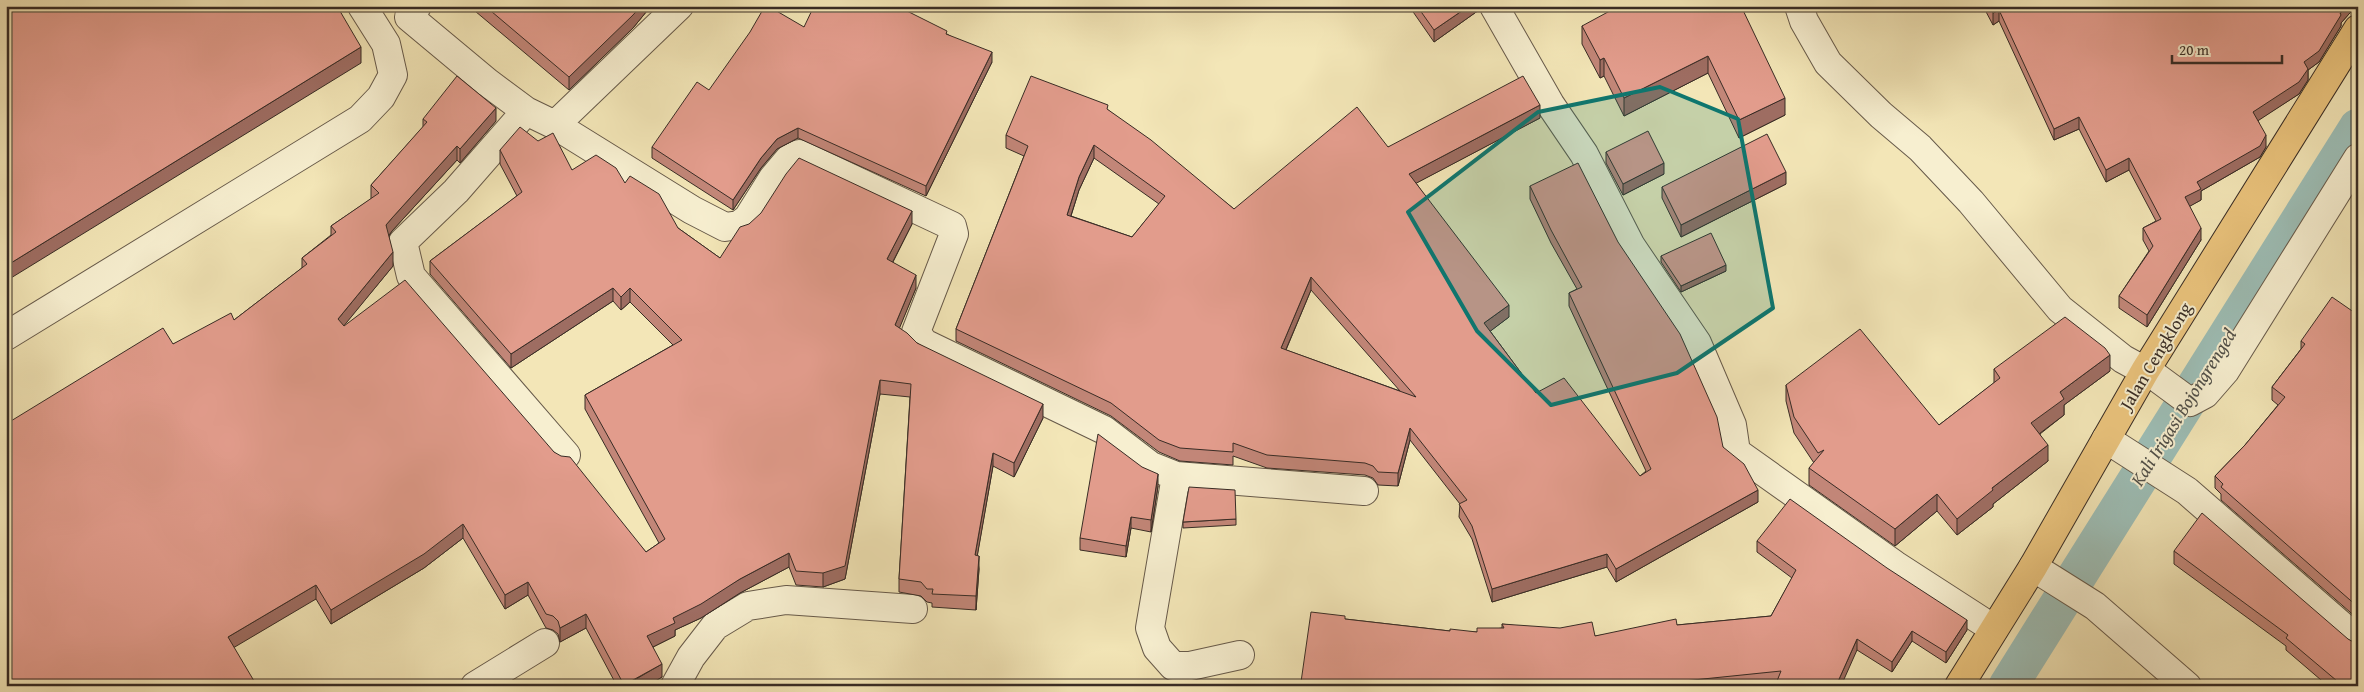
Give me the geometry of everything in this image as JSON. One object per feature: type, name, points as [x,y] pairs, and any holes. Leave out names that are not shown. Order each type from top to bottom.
[{"type":"main road","name":"Jalan Cengklong","points":[[1959,686],[1994,629],[2037,569],[2106,440],[2150,374],[2358,29]]},
{"type":"street","points":[[6,336],[360,119],[381,97],[393,75],[386,44],[362,6]]},
{"type":"street","points":[[417,6],[409,17],[487,82],[526,111],[556,126],[692,210],[725,227],[739,225],[748,218],[773,178],[789,159],[798,154],[952,226],[954,234],[916,332],[924,343],[1104,430],[1151,466],[1176,476],[1364,491]]},
{"type":"street","points":[[556,126],[679,6]]},
{"type":"street","points":[[1494,6],[1550,104],[1584,154],[1631,246],[1697,343],[1729,417],[1736,452],[1895,565],[1994,629]]},
{"type":"street","points":[[1799,6],[1804,21],[1828,63],[1881,115],[1920,148],[1965,195],[2060,309],[2123,359],[2150,374],[2190,402],[2205,394],[2225,371],[2358,158]]},
{"type":"street","points":[[526,111],[456,191],[403,242],[411,276],[566,455]]},
{"type":"street","points":[[2106,440],[2187,491],[2358,640]]},
{"type":"street","points":[[1176,476],[1150,628],[1153,637],[1157,648],[1173,666],[1190,666],[1240,655]]},
{"type":"street","points":[[2037,569],[2095,606],[2187,686]]},
{"type":"street","points":[[675,686],[690,657],[715,626],[748,606],[786,600],[913,609]]},
{"type":"street","points":[[475,686],[545,643]]},
{"type":"highlighted area","points":[[1660,87],[1738,119],[1773,308],[1677,373],[1551,405],[1477,331],[1408,212],[1538,112]]},
{"type":"building","points":[[6,6],[337,6],[361,47],[6,266]]},
{"type":"building","points":[[485,6],[641,6],[569,77]]},
{"type":"building","points":[[765,6],[804,27],[814,6],[897,6],[947,31],[946,34],[992,52],[926,186],[798,128],[777,139],[761,158],[733,200],[652,147],[697,82],[709,90],[750,32]]},
{"type":"building","points":[[1417,6],[1469,6],[1434,30]]},
{"type":"building","points":[[1619,6],[1741,6],[1785,98],[1739,120],[1708,56],[1624,98],[1604,58],[1600,60],[1582,26]]},
{"type":"building","points":[[1989,6],[2346,6],[2340,13],[2341,15],[2319,51],[2304,62],[2308,69],[2299,82],[2253,112],[2266,135],[2260,146],[2197,182],[2201,189],[2185,197],[2201,228],[2147,315],[2119,296],[2153,246],[2143,228],[2161,219],[2129,158],[2106,170],[2079,117],[2054,129],[1999,10],[1993,13]]},
{"type":"building","points":[[457,76],[496,108],[460,149],[457,146],[386,225],[393,252],[338,319],[344,326],[405,280],[554,452],[561,456],[570,457],[646,552],[665,539],[585,395],[682,340],[630,288],[621,297],[613,288],[511,354],[430,261],[522,192],[500,150],[520,127],[538,141],[553,133],[572,170],[596,155],[616,168],[625,183],[630,176],[659,194],[678,228],[720,258],[740,227],[749,224],[761,213],[786,174],[799,158],[912,211],[887,259],[916,275],[895,325],[917,343],[1043,404],[1014,463],[993,453],[975,555],[979,556],[976,596],[932,594],[933,589],[927,589],[921,582],[899,579],[911,384],[880,380],[845,566],[823,573],[796,571],[789,553],[740,579],[701,604],[673,618],[675,623],[647,636],[662,664],[624,685],[586,614],[560,628],[558,621],[553,616],[546,614],[528,582],[505,595],[463,524],[424,554],[331,610],[316,585],[228,637],[257,686],[6,686],[6,424],[163,328],[173,344],[231,313],[234,320],[307,264],[302,258],[336,232],[331,226],[379,193],[371,185],[427,122],[423,119]]},
{"type":"building","points":[[1031,76],[1108,105],[1107,109],[1151,140],[1234,209],[1357,107],[1388,147],[1523,76],[1540,105],[1409,174],[1509,305],[1484,323],[1536,393],[1564,378],[1640,476],[1651,469],[1569,293],[1582,287],[1530,186],[1578,163],[1618,242],[1680,334],[1717,417],[1723,447],[1744,464],[1758,490],[1616,569],[1607,554],[1492,589],[1472,526],[1459,504],[1467,500],[1410,428],[1398,473],[1378,472],[1373,466],[1365,463],[1267,455],[1233,443],[1233,452],[1180,448],[1159,440],[1111,403],[956,329],[1028,146],[1006,135]],"holes":[[[1094,145],[1165,196],[1132,237],[1067,215],[1079,177]],[[1311,277],[1416,397],[1281,348]]]},
{"type":"building","points":[[1648,131],[1664,163],[1623,184],[1606,152]]},
{"type":"building","points":[[1767,134],[1786,172],[1681,225],[1662,187]]},
{"type":"building","points":[[1711,233],[1726,265],[1681,286],[1661,256]]},
{"type":"building","points":[[2332,297],[2358,315],[2358,607],[2221,487],[2223,484],[2215,476],[2245,445],[2285,397],[2272,387],[2305,344],[2301,341]]},
{"type":"building","points":[[2065,317],[2105,348],[2110,355],[2060,392],[2064,399],[2031,423],[2048,445],[1992,488],[1993,490],[1957,519],[1937,494],[1895,529],[1809,468],[1824,450],[1818,453],[1794,417],[1786,385],[1860,329],[1939,425],[2000,378],[1994,369]]},
{"type":"building","points":[[1098,434],[1142,467],[1158,474],[1151,520],[1131,517],[1126,546],[1080,538]]},
{"type":"building","points":[[1189,487],[1235,490],[1236,519],[1183,522]]},
{"type":"building","points":[[1790,499],[1887,568],[1967,620],[1946,652],[1912,631],[1892,662],[1857,639],[1836,686],[1775,686],[1781,671],[1664,683],[1664,686],[1268,686],[1268,683],[1301,682],[1311,612],[1345,616],[1345,619],[1450,631],[1450,629],[1477,632],[1477,628],[1504,628],[1502,624],[1560,628],[1592,622],[1595,636],[1676,619],[1677,625],[1771,616],[1796,570],[1757,541]]},
{"type":"building","points":[[2202,513],[2348,639],[2358,643],[2358,686],[2343,686],[2286,638],[2288,635],[2174,551]]},
{"type":"waterway","name":"Kali Irigasi Bojongrenged","points":[[2008,686],[2358,128]]}]
